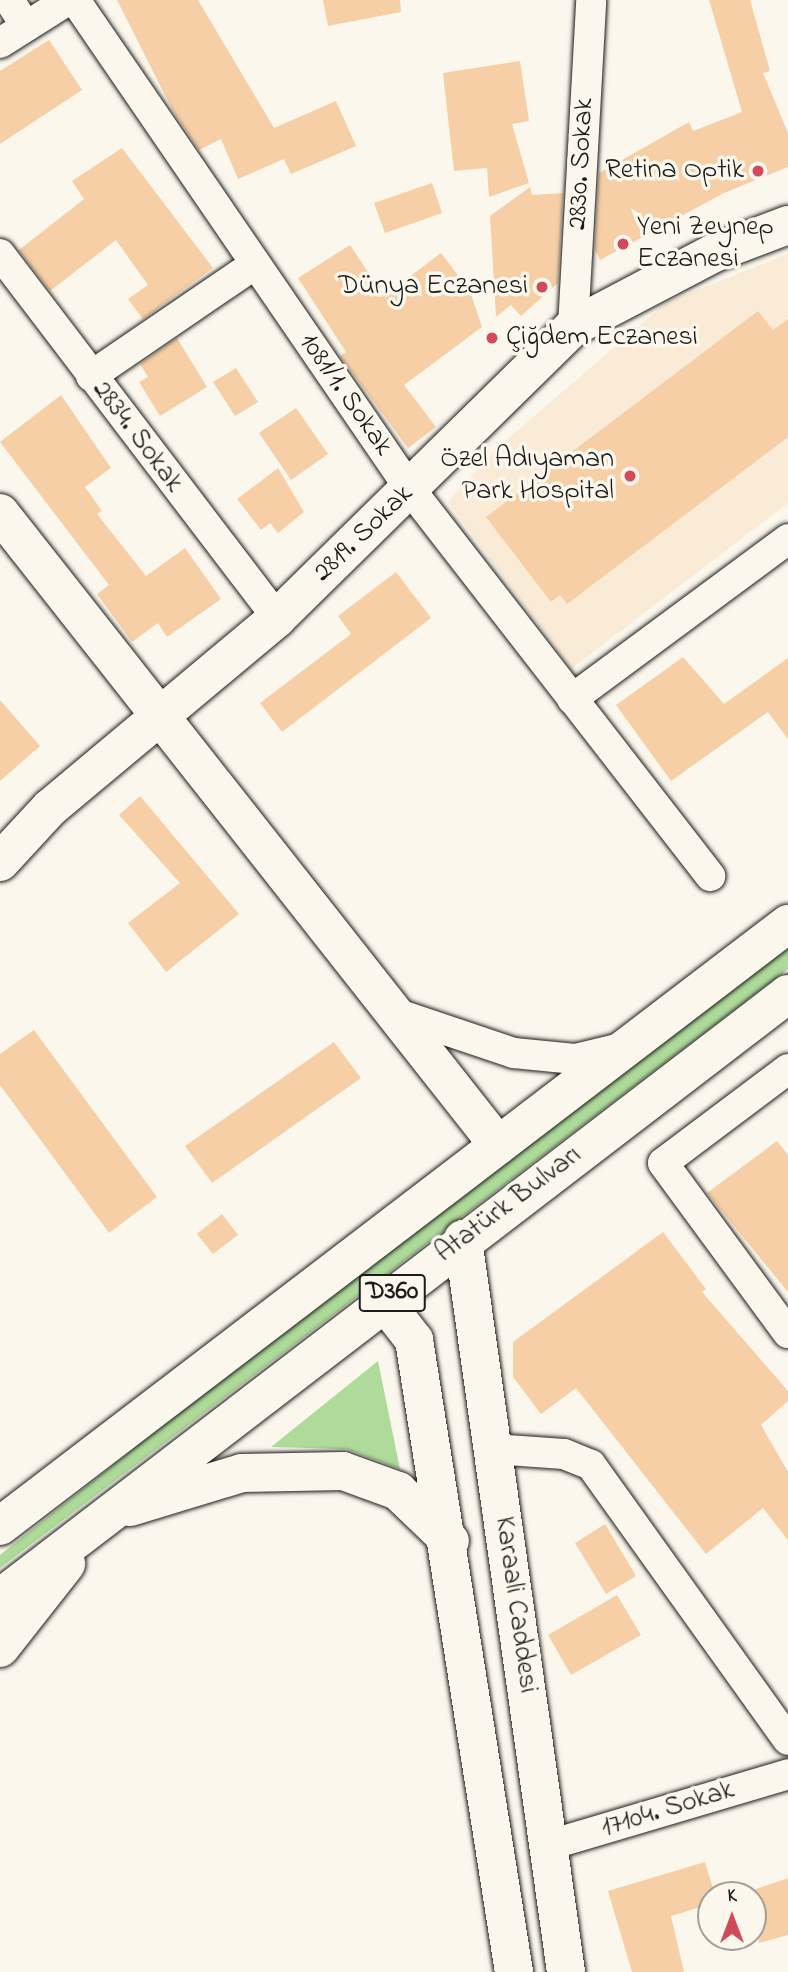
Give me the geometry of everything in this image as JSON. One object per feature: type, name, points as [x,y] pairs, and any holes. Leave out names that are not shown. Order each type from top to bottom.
[{"type":"main road","name":"2819. Sokak","points":[[0,862],[50,808],[162,717],[277,618],[573,327],[714,253],[788,225]]},
{"type":"main road","points":[[0,513],[498,1145]]},
{"type":"main road","name":"Atatürk Bulvarı","points":[[0,1526],[788,924]]},
{"type":"main road","name":"Atatürk Bulvarı","points":[[0,1598],[383,1300],[788,995]]},
{"type":"main road","name":"Karaali Caddesi","points":[[463,1239],[566,1972]]},
{"type":"main road","name":"Karaali Caddesi","points":[[383,1300],[414,1340],[450,1541],[514,1972]]},
{"type":"main road","points":[[0,1648],[106,1515],[242,1473],[333,1470],[398,1491],[450,1541]]},
{"type":"street","points":[[9,0],[26,26]]},
{"type":"street","points":[[0,43],[68,0]]},
{"type":"street","name":"1081/1. Sokak","points":[[75,0],[410,489],[710,876]]},
{"type":"street","name":"2830. Sokak","points":[[573,327],[595,2]]},
{"type":"street","name":"2834. Sokak","points":[[0,254],[277,618]]},
{"type":"street","points":[[91,376],[255,264]]},
{"type":"street","points":[[572,699],[788,539]]},
{"type":"street","points":[[395,1013],[514,1054],[575,1059],[628,1047]]},
{"type":"street","points":[[788,1069],[663,1163],[788,1332]]},
{"type":"street","points":[[493,1449],[565,1454],[592,1465],[788,1740]]},
{"type":"street","name":"17104. Sokak","points":[[549,1845],[788,1774]]},
{"type":"shaded area","name":"Özel Adıyaman Park Hospital","points":[[788,254],[788,503],[571,669],[448,502],[495,450],[667,302]]},
{"type":"green space","points":[[788,948],[788,969],[0,1568],[0,1555],[181,1411]]},
{"type":"green space","points":[[378,1361],[400,1469],[346,1449],[271,1447]]},
{"type":"building","points":[[117,0],[198,0],[274,128],[336,101],[356,146],[291,174],[284,159],[238,179],[221,139],[199,150],[173,111]]},
{"type":"building","points":[[323,0],[400,0],[401,12],[328,26]]},
{"type":"building","points":[[709,0],[750,0],[770,71],[763,73],[788,133],[788,167],[724,193],[600,260],[595,250],[599,173],[689,122],[693,131],[742,112]]},
{"type":"building","points":[[49,40],[82,90],[0,144],[0,71]]},
{"type":"building","points":[[520,61],[529,121],[512,124],[529,183],[489,197],[487,168],[454,171],[443,73]]},
{"type":"building","points":[[122,148],[213,268],[143,319],[128,299],[148,285],[116,240],[50,291],[19,250],[84,199],[72,181]]},
{"type":"building","points":[[432,183],[442,213],[385,233],[374,203]]},
{"type":"building","points":[[530,187],[532,195],[563,193],[558,283],[521,316],[511,305],[496,317],[490,216]]},
{"type":"building","points":[[350,245],[384,296],[441,253],[470,291],[482,327],[404,385],[436,427],[408,448],[340,356],[346,352],[298,278]]},
{"type":"building","points":[[758,311],[773,330],[788,319],[788,437],[567,604],[560,595],[551,602],[486,517]]},
{"type":"building","points":[[177,338],[207,387],[160,416],[139,382],[148,377],[140,364]]},
{"type":"building","points":[[236,368],[258,402],[235,416],[213,382]]},
{"type":"building","points":[[61,395],[111,468],[85,487],[102,511],[97,514],[146,576],[185,548],[221,599],[167,637],[158,623],[132,642],[97,594],[109,585],[0,442]]},
{"type":"building","points":[[296,408],[328,454],[291,480],[259,433]]},
{"type":"building","points":[[278,468],[304,512],[278,533],[270,523],[261,530],[237,499]]},
{"type":"building","points":[[396,572],[431,618],[282,732],[260,703],[351,634],[338,616]]},
{"type":"building","points":[[683,657],[724,704],[788,658],[788,739],[768,712],[671,781],[616,705]]},
{"type":"building","points":[[0,700],[40,746],[0,781]]},
{"type":"building","points":[[140,796],[239,914],[166,972],[128,923],[180,883],[119,815]]},
{"type":"building","points":[[34,1030],[157,1197],[109,1233],[0,1085],[0,1054]]},
{"type":"building","points":[[334,1042],[361,1078],[212,1183],[185,1146]]},
{"type":"building","points":[[777,1141],[788,1155],[788,1292],[707,1193]]},
{"type":"building","points":[[222,1214],[238,1235],[213,1254],[197,1234]]},
{"type":"building","points":[[663,1232],[706,1289],[702,1292],[788,1391],[788,1401],[761,1425],[788,1472],[788,1540],[763,1508],[706,1554],[576,1388],[541,1414],[513,1377],[513,1342]]},
{"type":"building","points":[[605,1524],[636,1576],[606,1594],[575,1543]]},
{"type":"building","points":[[617,1595],[641,1635],[571,1675],[548,1635]]},
{"type":"building","points":[[705,1862],[711,1881],[697,1881],[697,1908],[671,1916],[684,1972],[632,1972],[608,1891]]},
{"type":"building","points":[[788,1878],[788,1935],[767,1941],[767,1885]]},
{"type":"place","name":"Retina Optik","points":[[758,171]]},
{"type":"place","name":"Yeni Zeynep Eczanesi","points":[[623,244]]},
{"type":"place","name":"Dünya Eczanesi","points":[[542,287]]},
{"type":"place","name":"Çiğdem Eczanesi","points":[[492,338]]},
{"type":"place","name":"Özel Adıyaman Park Hospital","points":[[630,476]]}]
